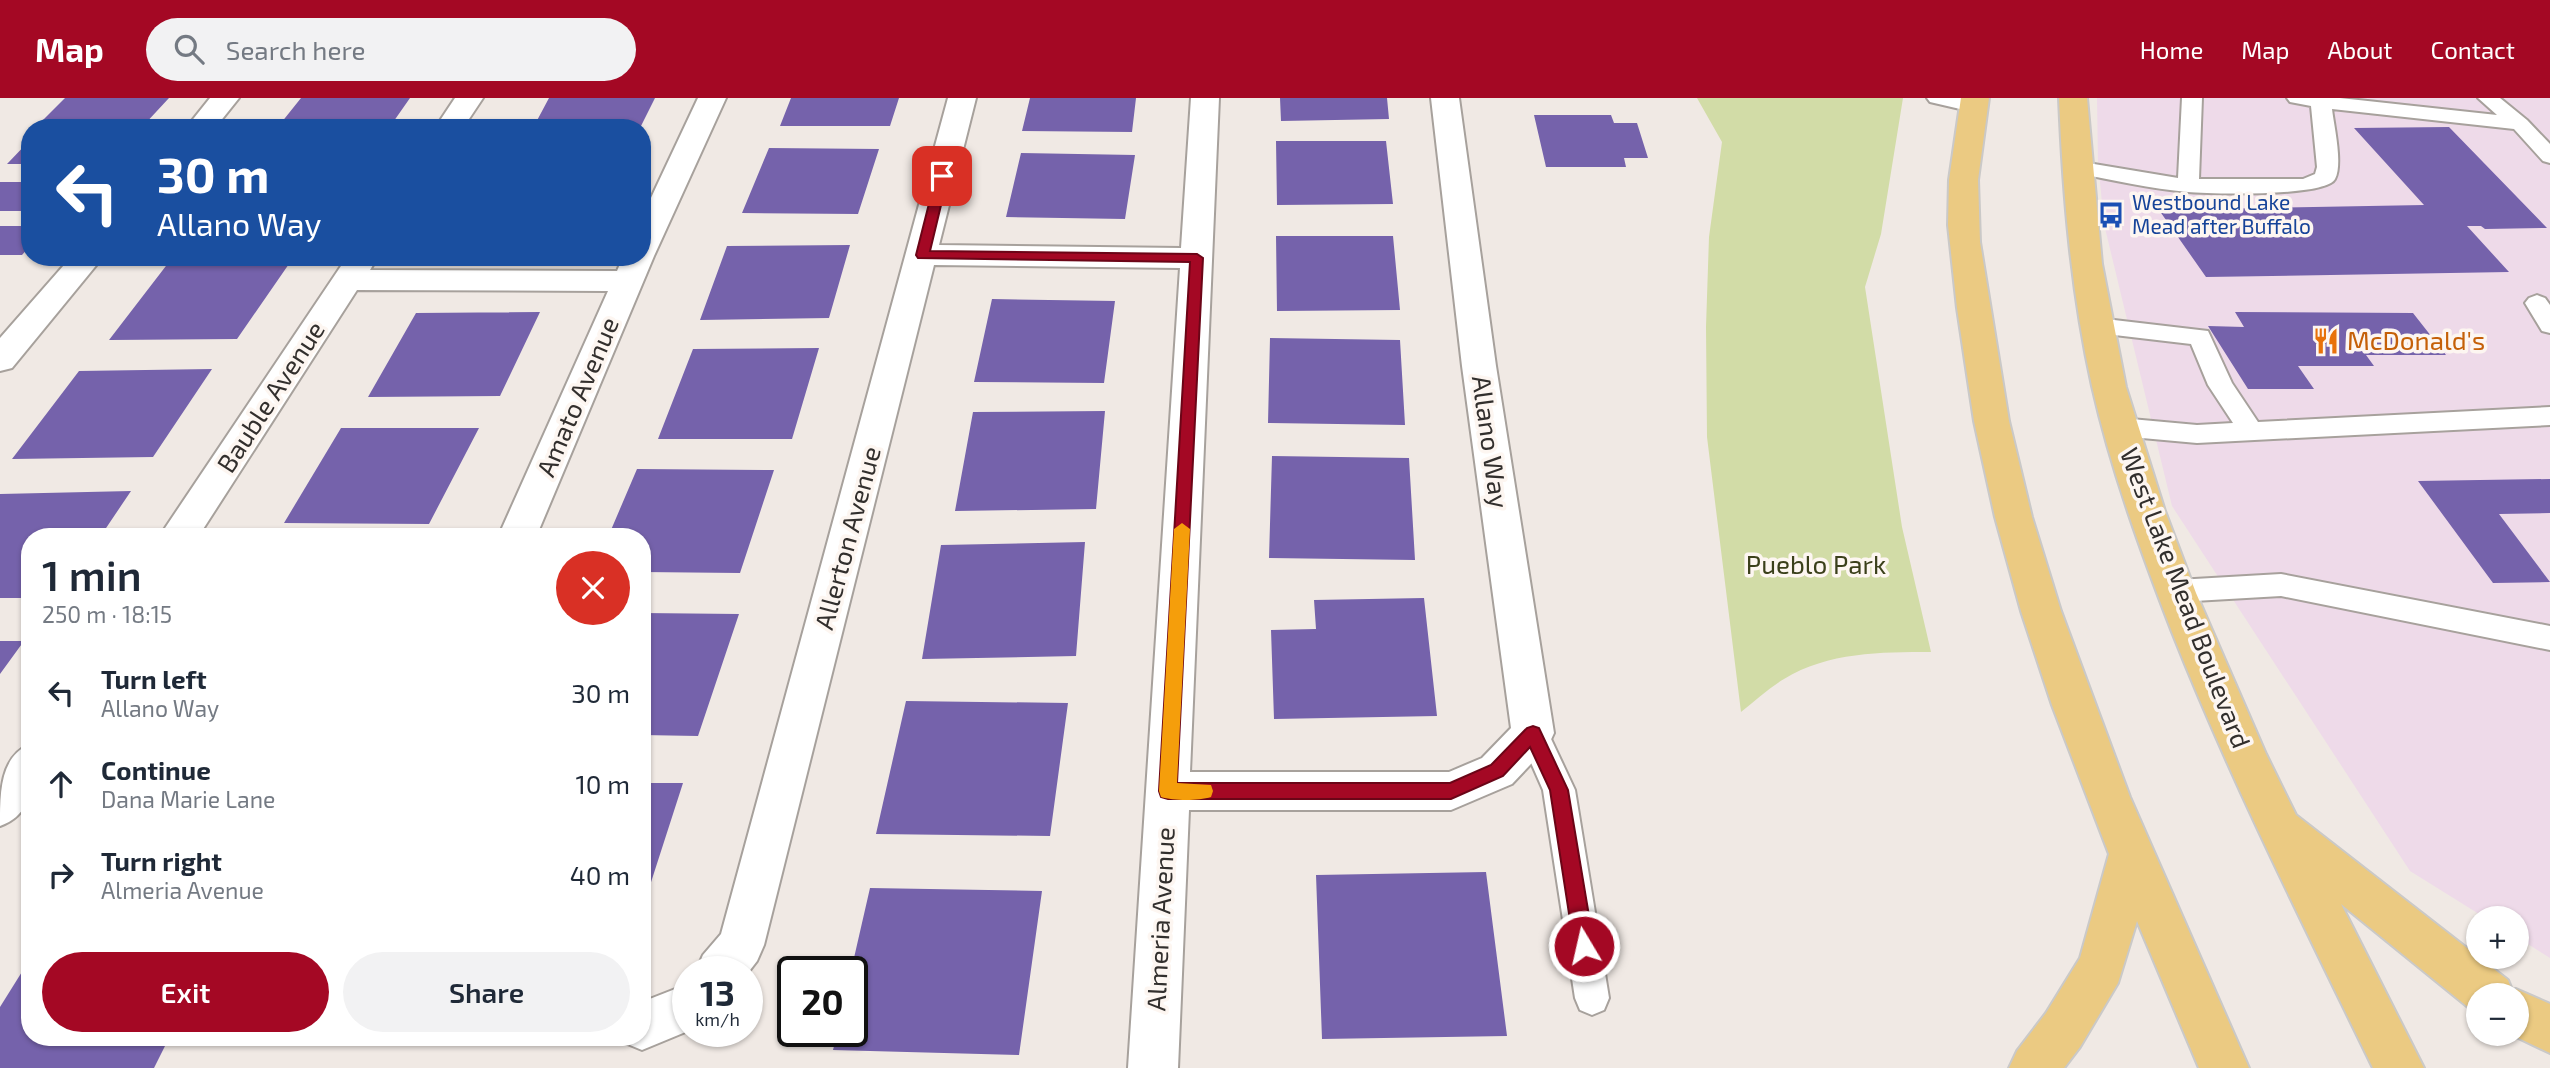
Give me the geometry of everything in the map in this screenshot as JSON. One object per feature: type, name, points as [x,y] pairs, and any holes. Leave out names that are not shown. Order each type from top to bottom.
[{"type":"main road","name":"West Lake Mead Boulevard","points":[[2073,98],[2080,216],[2097,326],[2120,427],[2154,532],[2276,822],[2399,1068]]},
{"type":"main road","points":[[1974,102],[1963,192],[1969,275],[1992,431],[2015,519],[2052,640],[2131,856],[2224,1068]]},
{"type":"main road","points":[[2276,822],[2431,951],[2474,983]]},
{"type":"main road","points":[[2034,1068],[2063,1030],[2101,967],[2131,856]]},
{"type":"main road","points":[[2529,1019],[2550,1029]]},
{"type":"street","points":[[208,119],[225,98]]},
{"type":"street","points":[[455,119],[469,98]]},
{"type":"street","points":[[651,230],[712,98]]},
{"type":"street","name":"Allerton Avenue","points":[[732,956],[741,945],[962,98]]},
{"type":"street","name":"Almeria Avenue","points":[[1153,1068],[1205,98]]},
{"type":"street","name":"Allano Way","points":[[1445,98],[1479,366],[1533,733]]},
{"type":"street","points":[[923,255],[1197,258]]},
{"type":"street","points":[[0,360],[81,266]]},
{"type":"street","points":[[356,269],[633,269]]},
{"type":"street","name":"Bauble Avenue","points":[[184,528],[356,269]]},
{"type":"street","name":"Amato Avenue","points":[[521,528],[633,269]]},
{"type":"street","points":[[1168,791],[1451,791],[1497,771],[1533,733]]},
{"type":"street","points":[[0,807],[21,776]]},
{"type":"street","points":[[651,1022],[672,1014]]},
{"type":"lane","points":[[1937,98],[1974,102]]},
{"type":"lane","points":[[2188,186],[2192,98]]},
{"type":"lane","points":[[2297,98],[2520,124],[2550,134]]},
{"type":"lane","points":[[2488,98],[2520,124],[2550,157]]},
{"type":"lane","points":[[2076,167],[2188,186],[2305,185],[2325,178],[2328,167],[2321,102]]},
{"type":"lane","points":[[2537,303],[2550,326]]},
{"type":"lane","points":[[2097,326],[2200,337],[2220,385],[2251,431]]},
{"type":"lane","points":[[2120,427],[2197,434],[2550,416]]},
{"type":"lane","points":[[2177,591],[2281,585],[2550,638]]},
{"type":"lane","points":[[1533,733],[1559,790],[1592,998]]},
{"type":"shaded area","points":[[2097,98],[2550,98],[2550,958],[2529,945],[2529,906],[2466,906],[2410,871],[2172,506],[2104,224],[2098,161]]},
{"type":"green space","name":"Pueblo Park","points":[[1697,98],[1903,98],[1881,234],[1865,287],[1902,527],[1931,652],[1874,653],[1818,663],[1784,679],[1741,712],[1707,437],[1709,237],[1722,142]]},
{"type":"building","points":[[65,98],[169,98],[150,119],[44,119]]},
{"type":"building","points":[[301,98],[410,98],[395,119],[284,119]]},
{"type":"building","points":[[549,98],[655,98],[644,119],[538,119]]},
{"type":"building","points":[[791,98],[899,98],[890,126],[780,126]]},
{"type":"building","points":[[1030,98],[1136,98],[1132,132],[1022,131]]},
{"type":"building","points":[[1280,98],[1387,98],[1389,119],[1281,121]]},
{"type":"building","points":[[1534,115],[1611,115],[1614,123],[1637,123],[1648,158],[1624,158],[1626,167],[1546,167]]},
{"type":"building","points":[[2449,127],[2547,228],[2485,229],[2481,226],[2467,226],[2509,272],[2206,277],[2159,210],[2424,205],[2354,128]]},
{"type":"building","points":[[1276,141],[1386,141],[1393,204],[1277,205]]},
{"type":"building","points":[[769,148],[879,149],[858,214],[742,213]]},
{"type":"building","points":[[21,149],[21,164],[7,164]]},
{"type":"building","points":[[1021,153],[1135,155],[1125,219],[1006,217]]},
{"type":"building","points":[[0,182],[21,182],[21,211],[0,211]]},
{"type":"building","points":[[0,226],[21,226],[21,255],[0,255]]},
{"type":"building","points":[[1276,236],[1393,236],[1400,310],[1277,311]]},
{"type":"building","points":[[850,245],[829,318],[700,320],[727,246]]},
{"type":"building","points":[[166,266],[288,266],[237,339],[109,340]]},
{"type":"building","points":[[992,299],[1115,301],[1104,383],[974,382]]},
{"type":"building","points":[[540,312],[500,396],[368,397],[416,313]]},
{"type":"building","name":"McDonald's","points":[[2235,312],[2413,313],[2446,355],[2366,355],[2374,366],[2298,366],[2314,389],[2248,389],[2208,326],[2244,327]]},
{"type":"building","points":[[1270,338],[1400,340],[1405,425],[1268,423]]},
{"type":"building","points":[[819,348],[792,439],[658,439],[693,349]]},
{"type":"building","points":[[212,369],[153,457],[12,459],[79,371]]},
{"type":"building","points":[[1105,411],[1096,509],[955,511],[973,412]]},
{"type":"building","points":[[341,428],[479,428],[429,524],[284,523]]},
{"type":"building","points":[[1272,456],[1409,458],[1415,560],[1269,558]]},
{"type":"building","points":[[637,469],[774,470],[740,573],[651,572],[651,528],[612,528]]},
{"type":"building","points":[[2550,479],[2550,513],[2499,514],[2550,582],[2493,583],[2418,481]]},
{"type":"building","points":[[131,491],[106,528],[21,528],[21,598],[0,598],[0,494]]},
{"type":"building","points":[[1085,542],[1076,656],[922,659],[941,545]]},
{"type":"building","points":[[1424,598],[1437,716],[1274,719],[1271,630],[1316,629],[1314,600]]},
{"type":"building","points":[[651,613],[739,614],[698,736],[651,735]]},
{"type":"building","points":[[0,641],[21,641],[21,645],[0,674]]},
{"type":"building","points":[[906,701],[1068,703],[1050,836],[876,834]]},
{"type":"building","points":[[651,783],[683,783],[651,882]]},
{"type":"building","points":[[1486,872],[1507,1036],[1322,1039],[1316,875]]},
{"type":"building","points":[[870,888],[1042,891],[1019,1055],[833,1050],[834,1047],[868,1047],[868,956],[854,956]]},
{"type":"building","points":[[21,973],[21,1046],[165,1046],[154,1068],[0,1068],[0,1007]]},
{"type":"slow traffic","points":[[1182,529],[1168,791],[1204,791]]},
{"type":"place","name":"Westbound Lake Mead after Buffalo","points":[[2111,215]]},
{"type":"place","name":"McDonald's","points":[[2326,341]]},
{"type":"route","points":[[942,176],[923,255],[1197,258],[1168,791],[1451,791],[1497,771],[1533,733],[1559,790],[1584,946]]}]
